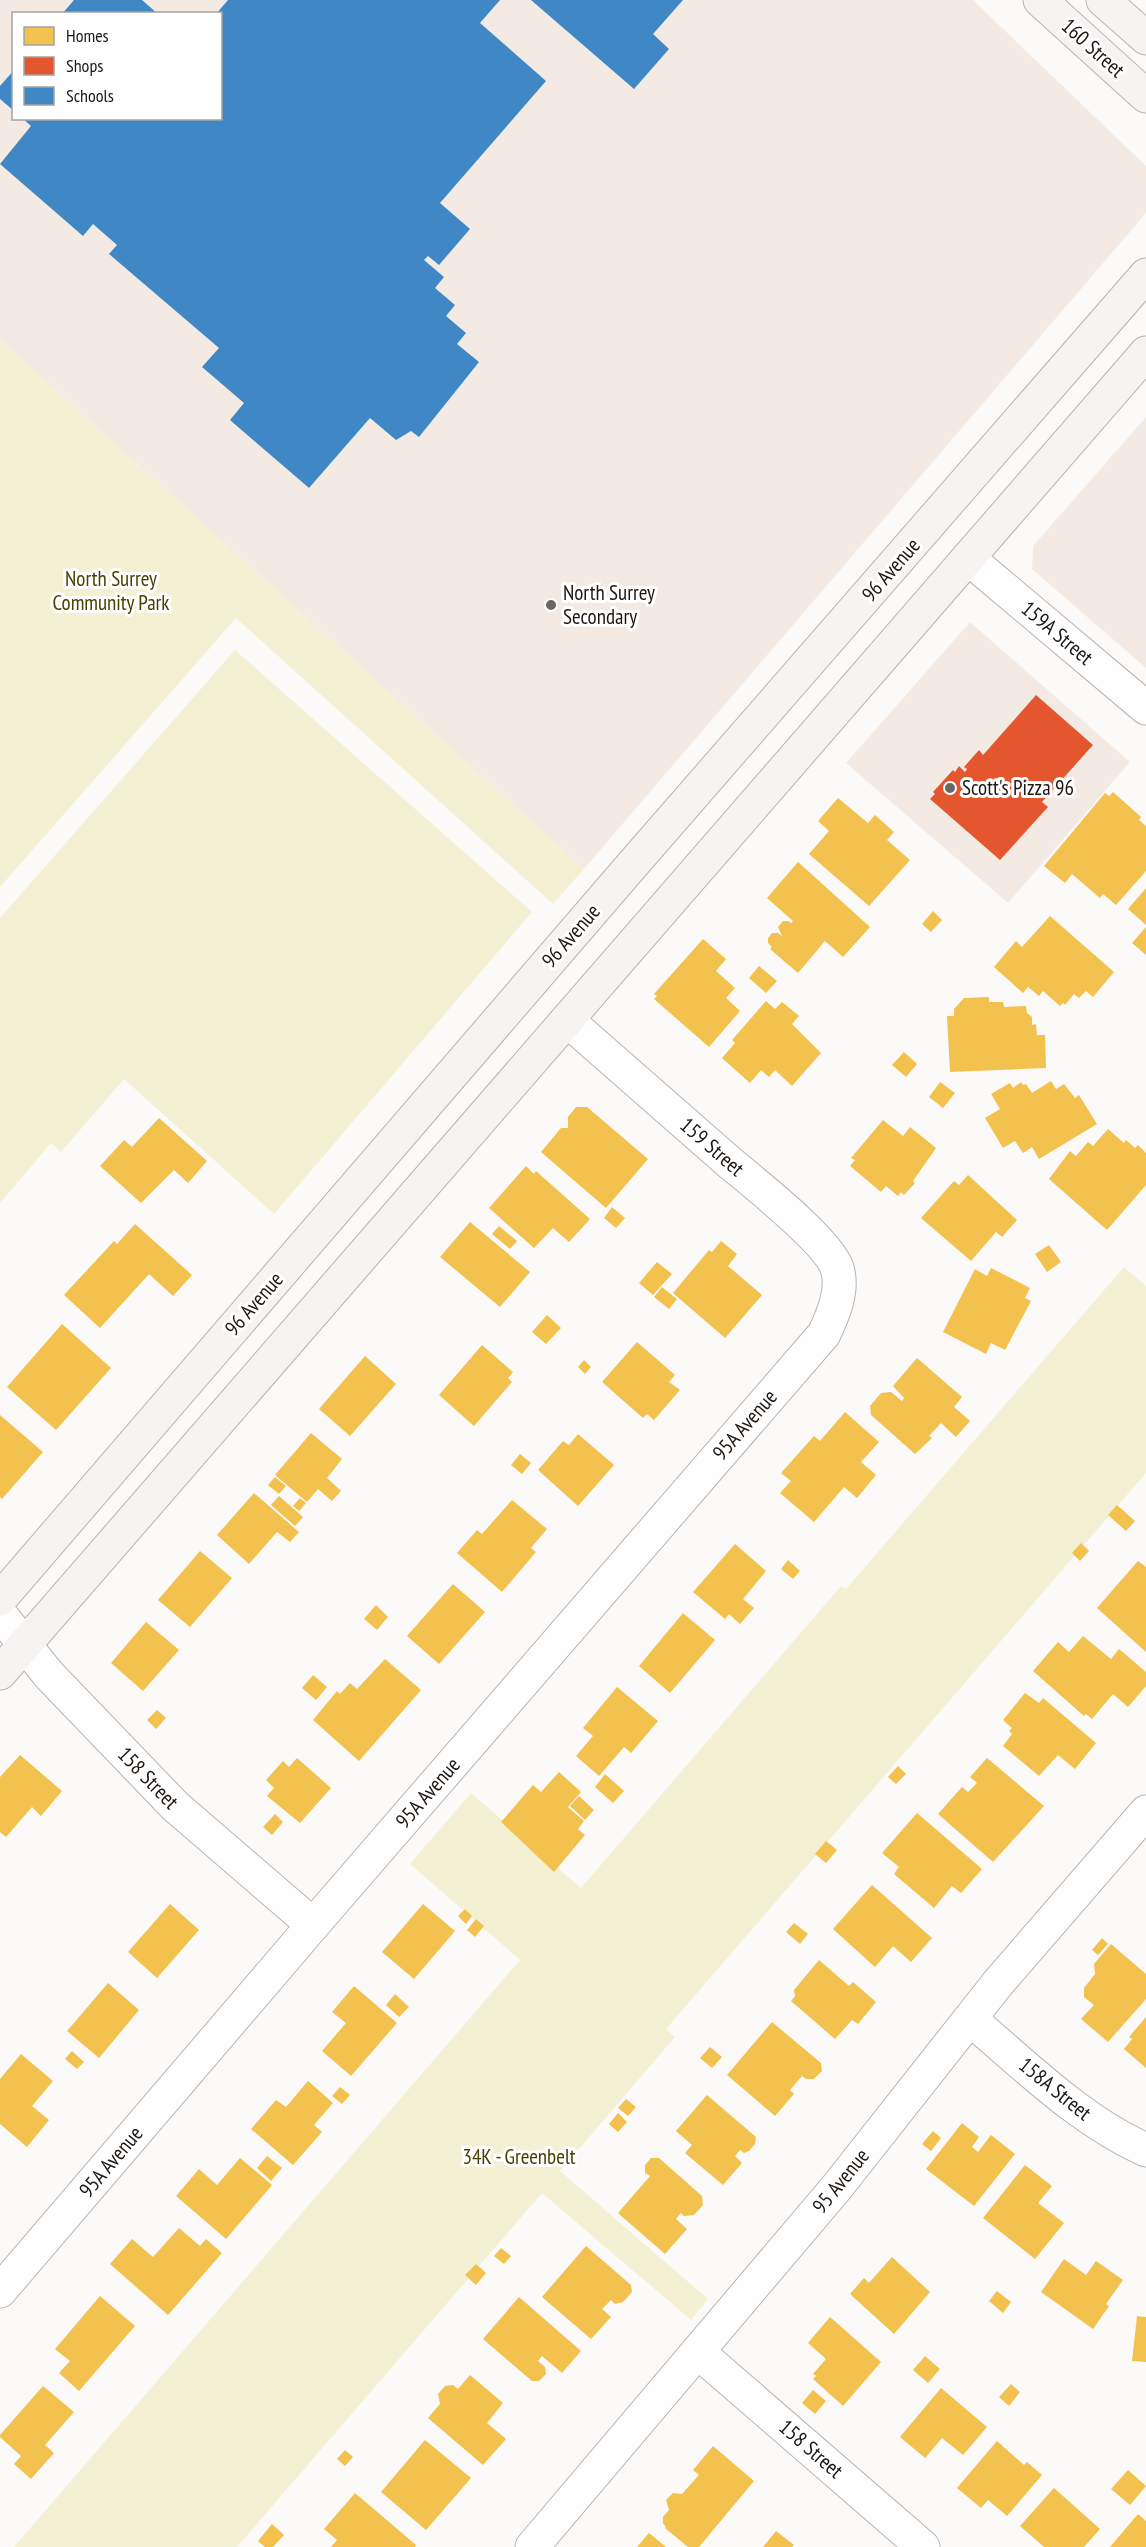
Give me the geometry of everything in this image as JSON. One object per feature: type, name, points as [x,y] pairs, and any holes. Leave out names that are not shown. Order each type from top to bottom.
[{"type":"main road","name":"160 Street","points":[[1041,0],[1146,96]]},
{"type":"main road","name":"160 Street","points":[[1103,0],[1146,38]]},
{"type":"main road","name":"96 Avenue","points":[[0,1599],[625,873],[1146,275]]},
{"type":"main road","points":[[0,1673],[1146,353]]},
{"type":"street","name":"159A Street","points":[[968,558],[1146,708]]},
{"type":"street","name":"159 Street","points":[[567,1020],[780,1205],[825,1250],[837,1268],[839,1286]]},
{"type":"street","name":"95A Avenue","points":[[0,2291],[824,1334],[835,1310],[839,1286]]},
{"type":"street","name":"158 Street","points":[[0,1614],[24,1646],[175,1806],[313,1925]]},
{"type":"street","name":"95 Avenue","points":[[532,2547],[837,2187],[970,2019],[1146,1812]]},
{"type":"street","name":"158A Street","points":[[970,2019],[1070,2104],[1122,2140],[1146,2150]]},
{"type":"street","name":"158 Street","points":[[698,2352],[923,2547]]},
{"type":"shaded area","name":"North Surrey Secondary","points":[[0,0],[973,0],[1146,166],[1146,213],[584,869],[0,340]]},
{"type":"shaded area","points":[[1146,417],[1146,668],[1032,569],[1033,546]]},
{"type":"shaded area","points":[[970,622],[1130,762],[1008,903],[846,763]]},
{"type":"green space","name":"North Surrey Community Park","points":[[0,340],[584,869],[553,904],[236,618],[0,887]]},
{"type":"green space","points":[[235,650],[532,912],[274,1214],[124,1079],[61,1152],[51,1143],[0,1203],[0,918]]},
{"type":"green space","name":"34K - Greenbelt","points":[[1124,1267],[1146,1286],[1146,1473],[666,2029],[675,2037],[560,2171],[708,2299],[691,2320],[542,2193],[237,2547],[14,2547],[520,1960],[410,1864],[471,1793],[581,1888],[841,1586],[846,1589]]},
{"type":"building: Homes","points":[[1113,792],[1141,817],[1139,820],[1146,826],[1146,871],[1116,905],[1103,894],[1100,898],[1072,874],[1065,883],[1044,866],[1105,793],[1109,796]]},
{"type":"building: Homes","points":[[838,798],[868,823],[875,815],[894,832],[887,840],[910,860],[869,906],[809,854],[829,831],[818,821]]},
{"type":"building: Homes","points":[[798,862],[870,927],[843,957],[825,941],[798,973],[770,949],[772,947],[768,943],[768,938],[772,933],[782,936],[778,927],[783,921],[791,923],[793,921],[767,898]]},
{"type":"building: Homes","points":[[1146,888],[1146,925],[1128,909]]},
{"type":"building: Homes","points":[[933,911],[942,920],[931,932],[922,924]]},
{"type":"building: Homes","points":[[1050,916],[1114,972],[1093,997],[1086,991],[1079,998],[1074,994],[1065,1005],[1063,1003],[1060,1006],[1043,991],[1039,996],[1028,987],[1023,993],[994,967],[1016,941],[1022,947]]},
{"type":"building: Homes","points":[[1146,927],[1146,955],[1132,943]]},
{"type":"building: Homes","points":[[703,939],[726,959],[716,971],[735,988],[726,998],[740,1011],[709,1047],[654,999],[657,996],[654,994]]},
{"type":"building: Homes","points":[[759,966],[777,981],[766,993],[749,978]]},
{"type":"building: Homes","points":[[989,997],[989,1002],[1003,1002],[1004,1007],[1026,1006],[1027,1013],[1032,1017],[1032,1025],[1036,1024],[1037,1035],[1045,1035],[1046,1068],[950,1072],[947,1016],[954,1016],[954,1009],[964,998]]},
{"type":"building: Homes","points":[[766,1001],[775,1009],[782,1002],[799,1016],[792,1024],[821,1053],[792,1086],[775,1070],[769,1077],[761,1070],[750,1083],[722,1058],[735,1043],[732,1040]]},
{"type":"building: Homes","points":[[904,1052],[917,1064],[906,1077],[892,1065]]},
{"type":"building: Homes","points":[[1051,1081],[1056,1089],[1064,1084],[1075,1098],[1079,1095],[1097,1124],[1039,1159],[1032,1147],[1023,1153],[1015,1141],[1003,1148],[985,1118],[1000,1109],[991,1094],[1010,1083],[1013,1088],[1021,1082],[1023,1085],[1026,1084],[1032,1093]]},
{"type":"building: Homes","points":[[940,1082],[955,1093],[943,1108],[929,1097]]},
{"type":"building: Homes","points":[[576,1107],[587,1107],[648,1159],[606,1208],[541,1152],[561,1128],[568,1128],[568,1117]]},
{"type":"building: Homes","points":[[159,1118],[207,1161],[188,1183],[174,1170],[141,1203],[100,1166],[124,1140],[132,1147]]},
{"type":"building: Homes","points":[[883,1120],[903,1136],[910,1127],[936,1148],[913,1181],[915,1183],[904,1195],[901,1192],[898,1196],[886,1186],[881,1192],[850,1166],[855,1160],[851,1158]]},
{"type":"building: Homes","points":[[1108,1129],[1124,1143],[1126,1140],[1135,1148],[1138,1145],[1146,1153],[1146,1185],[1107,1230],[1049,1179],[1070,1151],[1076,1156],[1088,1142],[1093,1146]]},
{"type":"building: Homes","points":[[526,1166],[534,1174],[536,1171],[590,1219],[569,1242],[553,1228],[534,1248],[489,1208]]},
{"type":"building: Homes","points":[[968,1175],[1017,1220],[1002,1237],[996,1232],[971,1261],[921,1218],[954,1181],[959,1185]]},
{"type":"building: Homes","points":[[612,1207],[625,1218],[616,1228],[604,1218]]},
{"type":"building: Homes","points":[[470,1222],[530,1272],[500,1307],[440,1257]]},
{"type":"building: Homes","points":[[135,1224],[192,1275],[173,1296],[149,1274],[100,1328],[64,1295],[114,1241],[117,1244]]},
{"type":"building: Homes","points":[[499,1226],[517,1241],[510,1249],[492,1234]]},
{"type":"building: Homes","points":[[721,1241],[737,1254],[728,1266],[762,1295],[725,1338],[673,1293],[709,1250],[712,1252]]},
{"type":"building: Homes","points":[[1049,1245],[1061,1262],[1047,1272],[1035,1254]]},
{"type":"building: Homes","points":[[657,1262],[672,1274],[653,1295],[639,1283]]},
{"type":"building: Homes","points":[[991,1268],[1030,1288],[1025,1298],[1031,1301],[1005,1350],[991,1343],[986,1354],[943,1332],[975,1269],[987,1276]]},
{"type":"building: Homes","points":[[662,1287],[677,1299],[669,1309],[654,1297]]},
{"type":"building: Homes","points":[[547,1315],[561,1328],[546,1344],[532,1332]]},
{"type":"building: Homes","points":[[62,1324],[111,1368],[56,1430],[7,1387]]},
{"type":"building: Homes","points":[[637,1342],[675,1375],[669,1382],[680,1390],[654,1420],[647,1414],[643,1418],[602,1382]]},
{"type":"building: Homes","points":[[482,1345],[513,1372],[508,1378],[512,1382],[474,1426],[439,1395]]},
{"type":"building: Homes","points":[[365,1356],[396,1384],[350,1436],[319,1409]]},
{"type":"building: Homes","points":[[917,1358],[962,1397],[954,1407],[970,1421],[956,1437],[941,1423],[929,1436],[932,1438],[915,1454],[871,1415],[870,1406],[881,1393],[891,1392],[902,1401],[904,1398],[893,1386]]},
{"type":"building: Homes","points":[[584,1360],[591,1367],[585,1374],[578,1367]]},
{"type":"building: Homes","points":[[845,1412],[879,1442],[861,1462],[876,1475],[857,1498],[844,1487],[814,1522],[780,1493],[791,1481],[781,1473],[814,1436],[820,1441]]},
{"type":"building: Homes","points":[[0,1415],[43,1452],[2,1499],[0,1497]]},
{"type":"building: Homes","points":[[311,1433],[342,1459],[327,1478],[341,1491],[332,1501],[318,1489],[307,1502],[275,1475]]},
{"type":"building: Homes","points":[[578,1434],[614,1465],[578,1506],[538,1470],[563,1441],[569,1445]]},
{"type":"building: Homes","points":[[520,1454],[531,1463],[522,1474],[511,1465]]},
{"type":"building: Homes","points":[[275,1477],[286,1486],[279,1494],[268,1485]]},
{"type":"building: Homes","points":[[254,1493],[299,1532],[290,1542],[277,1532],[249,1564],[217,1535]]},
{"type":"building: Homes","points":[[279,1496],[303,1517],[295,1526],[271,1505]]},
{"type":"building: Homes","points":[[300,1498],[306,1503],[299,1511],[293,1506]]},
{"type":"building: Homes","points":[[512,1500],[547,1529],[531,1548],[536,1552],[502,1592],[457,1553],[477,1530],[482,1534]]},
{"type":"building: Homes","points":[[1117,1505],[1135,1521],[1126,1531],[1108,1515]]},
{"type":"building: Homes","points":[[1081,1543],[1089,1551],[1080,1561],[1072,1553]]},
{"type":"building: Homes","points":[[735,1544],[766,1571],[743,1599],[754,1608],[740,1624],[729,1614],[725,1619],[693,1592]]},
{"type":"building: Homes","points":[[200,1551],[232,1578],[190,1627],[158,1600]]},
{"type":"building: Homes","points":[[788,1560],[800,1571],[793,1579],[781,1569]]},
{"type":"building: Homes","points":[[1138,1561],[1146,1567],[1146,1652],[1097,1608]]},
{"type":"building: Homes","points":[[453,1584],[485,1612],[439,1664],[407,1636]]},
{"type":"building: Homes","points":[[376,1605],[388,1617],[377,1630],[364,1619]]},
{"type":"building: Homes","points":[[683,1613],[715,1640],[670,1693],[639,1666]]},
{"type":"building: Homes","points":[[146,1622],[179,1650],[143,1691],[111,1663]]},
{"type":"building: Homes","points":[[1083,1636],[1111,1659],[1119,1649],[1146,1672],[1146,1686],[1128,1707],[1113,1694],[1092,1719],[1086,1714],[1084,1716],[1033,1671],[1058,1642],[1069,1652]]},
{"type":"building: Homes","points":[[385,1659],[421,1690],[359,1761],[313,1720],[337,1691],[340,1694],[350,1683],[357,1689]]},
{"type":"building: Homes","points":[[313,1675],[327,1687],[316,1700],[302,1688]]},
{"type":"building: Homes","points":[[617,1687],[658,1721],[631,1753],[624,1747],[599,1776],[576,1756],[593,1736],[583,1728]]},
{"type":"building: Homes","points":[[1025,1693],[1039,1703],[1043,1698],[1096,1743],[1075,1769],[1058,1755],[1039,1776],[1003,1746],[1012,1734],[1009,1731],[1012,1728],[1003,1720]]},
{"type":"building: Homes","points":[[157,1710],[166,1718],[156,1729],[147,1720]]},
{"type":"building: Homes","points":[[20,1755],[62,1791],[41,1816],[32,1807],[6,1837],[0,1832],[0,1777]]},
{"type":"building: Homes","points":[[297,1758],[331,1788],[300,1823],[267,1796],[274,1788],[266,1780],[283,1761],[289,1767]]},
{"type":"building: Homes","points":[[987,1758],[1044,1806],[993,1862],[938,1814],[962,1787],[968,1792],[977,1783],[970,1777]]},
{"type":"building: Homes","points":[[898,1766],[906,1774],[896,1784],[888,1777]]},
{"type":"building: Homes","points":[[559,1772],[581,1792],[568,1807],[584,1821],[578,1829],[585,1835],[554,1872],[501,1822],[533,1785],[541,1792]]},
{"type":"building: Homes","points":[[605,1774],[624,1791],[613,1803],[595,1787]]},
{"type":"building: Homes","points":[[579,1796],[594,1810],[585,1820],[570,1806]]},
{"type":"building: Homes","points":[[917,1813],[982,1869],[961,1893],[952,1886],[934,1908],[894,1874],[899,1867],[882,1853]]},
{"type":"building: Homes","points":[[275,1814],[283,1822],[272,1835],[263,1827]]},
{"type":"building: Homes","points":[[826,1841],[837,1850],[826,1863],[815,1854]]},
{"type":"building: Homes","points":[[872,1885],[932,1938],[911,1962],[893,1946],[875,1967],[833,1929]]},
{"type":"building: Homes","points":[[170,1904],[199,1930],[157,1978],[128,1952]]},
{"type":"building: Homes","points":[[423,1904],[455,1931],[414,1979],[382,1952]]},
{"type":"building: Homes","points":[[465,1909],[472,1916],[466,1924],[458,1916]]},
{"type":"building: Homes","points":[[476,1919],[484,1926],[475,1937],[467,1930]]},
{"type":"building: Homes","points":[[794,1923],[808,1934],[800,1944],[786,1932]]},
{"type":"building: Homes","points":[[1102,1938],[1108,1944],[1098,1955],[1092,1950]]},
{"type":"building: Homes","points":[[1111,1944],[1146,1974],[1146,1999],[1108,2042],[1081,2019],[1094,2005],[1084,1997],[1084,1988],[1095,1974],[1094,1964]]},
{"type":"building: Homes","points":[[819,1960],[849,1986],[853,1982],[876,2002],[858,2024],[852,2020],[835,2039],[791,2001],[795,1996],[794,1990]]},
{"type":"building: Homes","points":[[108,1983],[139,2010],[99,2058],[67,2031]]},
{"type":"building: Homes","points":[[354,1986],[397,2023],[351,2076],[322,2051],[346,2023],[332,2012]]},
{"type":"building: Homes","points":[[395,1994],[409,2007],[399,2017],[386,2005]]},
{"type":"building: Homes","points":[[1146,2017],[1146,2068],[1124,2049],[1132,2039],[1129,2037]]},
{"type":"building: Homes","points":[[772,2022],[821,2063],[822,2071],[814,2079],[806,2079],[802,2076],[790,2090],[794,2094],[775,2116],[727,2075]]},
{"type":"building: Homes","points":[[710,2047],[722,2057],[712,2068],[700,2058]]},
{"type":"building: Homes","points":[[72,2051],[84,2062],[77,2069],[65,2059]]},
{"type":"building: Homes","points":[[21,2054],[53,2081],[32,2106],[49,2120],[27,2147],[0,2124],[0,2079]]},
{"type":"building: Homes","points":[[308,2081],[333,2103],[314,2125],[322,2132],[293,2165],[251,2129],[276,2100],[286,2107]]},
{"type":"building: Homes","points":[[340,2087],[350,2095],[342,2104],[332,2096]]},
{"type":"building: Homes","points":[[707,2095],[756,2137],[755,2144],[749,2151],[744,2153],[740,2150],[735,2156],[742,2163],[723,2185],[685,2153],[692,2145],[676,2131]]},
{"type":"building: Homes","points":[[626,2099],[636,2107],[628,2116],[618,2108]]},
{"type":"building: Homes","points":[[618,2113],[627,2122],[618,2132],[609,2124]]},
{"type":"building: Homes","points":[[962,2123],[979,2137],[972,2147],[978,2152],[991,2135],[1015,2154],[974,2206],[926,2169]]},
{"type":"building: Homes","points":[[933,2131],[941,2138],[931,2151],[922,2144]]},
{"type":"building: Homes","points":[[267,2156],[282,2168],[271,2181],[257,2168]]},
{"type":"building: Homes","points":[[240,2158],[272,2185],[226,2239],[176,2196],[199,2169],[217,2185]]},
{"type":"building: Homes","points":[[651,2158],[659,2158],[702,2196],[703,2205],[694,2215],[684,2216],[681,2213],[676,2219],[687,2229],[665,2254],[618,2213],[650,2176],[645,2173],[645,2165]]},
{"type":"building: Homes","points":[[1025,2165],[1052,2186],[1038,2203],[1064,2223],[1035,2259],[983,2218]]},
{"type":"building: Homes","points":[[179,2228],[200,2246],[206,2239],[222,2253],[168,2315],[110,2264],[132,2239],[153,2257]]},
{"type":"building: Homes","points":[[586,2246],[631,2285],[632,2292],[623,2302],[615,2304],[611,2300],[602,2309],[611,2317],[591,2339],[542,2297]]},
{"type":"building: Homes","points":[[501,2248],[511,2256],[504,2264],[494,2256]]},
{"type":"building: Homes","points":[[892,2257],[930,2292],[894,2334],[850,2294],[864,2278],[869,2283]]},
{"type":"building: Homes","points":[[1064,2259],[1086,2275],[1096,2261],[1123,2280],[1106,2304],[1109,2306],[1093,2329],[1041,2292]]},
{"type":"building: Homes","points":[[476,2264],[486,2273],[476,2285],[465,2275]]},
{"type":"building: Homes","points":[[997,2291],[1011,2302],[1003,2313],[989,2301]]},
{"type":"building: Homes","points":[[100,2296],[135,2326],[79,2391],[59,2373],[70,2361],[55,2349]]},
{"type":"building: Homes","points":[[519,2297],[581,2351],[562,2373],[542,2356],[538,2361],[545,2367],[546,2374],[539,2381],[532,2381],[483,2339]]},
{"type":"building: Homes","points":[[1137,2316],[1146,2317],[1146,2362],[1132,2361]]},
{"type":"building: Homes","points":[[830,2317],[881,2362],[843,2406],[813,2379],[816,2376],[813,2374],[826,2359],[808,2343]]},
{"type":"building: Homes","points":[[925,2356],[940,2369],[928,2383],[913,2370]]},
{"type":"building: Homes","points":[[470,2375],[503,2403],[487,2423],[506,2439],[483,2465],[428,2418],[440,2404],[438,2394],[445,2386],[453,2385],[458,2389]]},
{"type":"building: Homes","points":[[1011,2384],[1020,2392],[1009,2406],[999,2397]]},
{"type":"building: Homes","points":[[43,2386],[74,2412],[45,2445],[54,2453],[31,2479],[14,2464],[21,2456],[0,2435]]},
{"type":"building: Homes","points":[[941,2388],[987,2427],[963,2455],[942,2438],[925,2458],[900,2437]]},
{"type":"building: Homes","points":[[813,2390],[826,2401],[815,2414],[802,2403]]},
{"type":"building: Homes","points":[[425,2440],[471,2478],[426,2530],[381,2492]]},
{"type":"building: Homes","points":[[997,2441],[1024,2465],[1027,2462],[1042,2475],[1007,2516],[988,2500],[981,2508],[957,2488]]},
{"type":"building: Homes","points":[[713,2446],[754,2481],[699,2547],[688,2547],[665,2528],[663,2517],[669,2510],[666,2500],[673,2493],[682,2494],[699,2475],[693,2470]]},
{"type":"building: Homes","points":[[345,2450],[353,2457],[345,2466],[337,2459]]},
{"type":"building: Homes","points":[[1128,2470],[1146,2486],[1130,2505],[1111,2489]]},
{"type":"building: Homes","points":[[1054,2488],[1100,2529],[1084,2547],[1044,2547],[1020,2526]]},
{"type":"building: Homes","points":[[355,2493],[416,2545],[415,2547],[331,2547],[337,2540],[324,2529]]},
{"type":"building: Homes","points":[[1138,2514],[1146,2521],[1146,2547],[1110,2547]]},
{"type":"building: Homes","points":[[272,2524],[284,2535],[273,2547],[265,2547],[258,2541]]},
{"type":"building: Homes","points":[[776,2531],[794,2545],[792,2547],[763,2547]]},
{"type":"building: Homes","points":[[649,2533],[666,2547],[637,2547]]},
{"type":"building: Shops","points":[[1036,695],[1093,745],[1042,802],[1048,807],[1000,860],[930,799],[935,794],[933,792],[953,770],[955,772],[959,766],[965,772],[967,769],[964,767],[979,750],[983,755]]},
{"type":"building: Schools","points":[[74,0],[142,0],[156,12],[64,12]]},
{"type":"building: Schools","points":[[228,0],[500,0],[480,23],[546,81],[440,203],[470,229],[439,265],[428,256],[424,260],[444,277],[435,288],[455,305],[446,316],[466,333],[457,344],[479,362],[419,437],[411,431],[396,440],[370,418],[309,488],[230,420],[244,403],[202,367],[219,348],[109,254],[117,245],[93,224],[83,236],[0,164],[31,126],[24,120],[222,120],[222,12],[218,12]]},
{"type":"building: Schools","points":[[531,0],[683,0],[653,34],[669,49],[634,89]]},
{"type":"building: Schools","points":[[12,72],[12,109],[0,99],[0,86]]},
{"type":"place","name":"North Surrey Secondary","points":[[551,605]]},
{"type":"place","name":"Scott's Pizza 96","points":[[950,788]]}]
